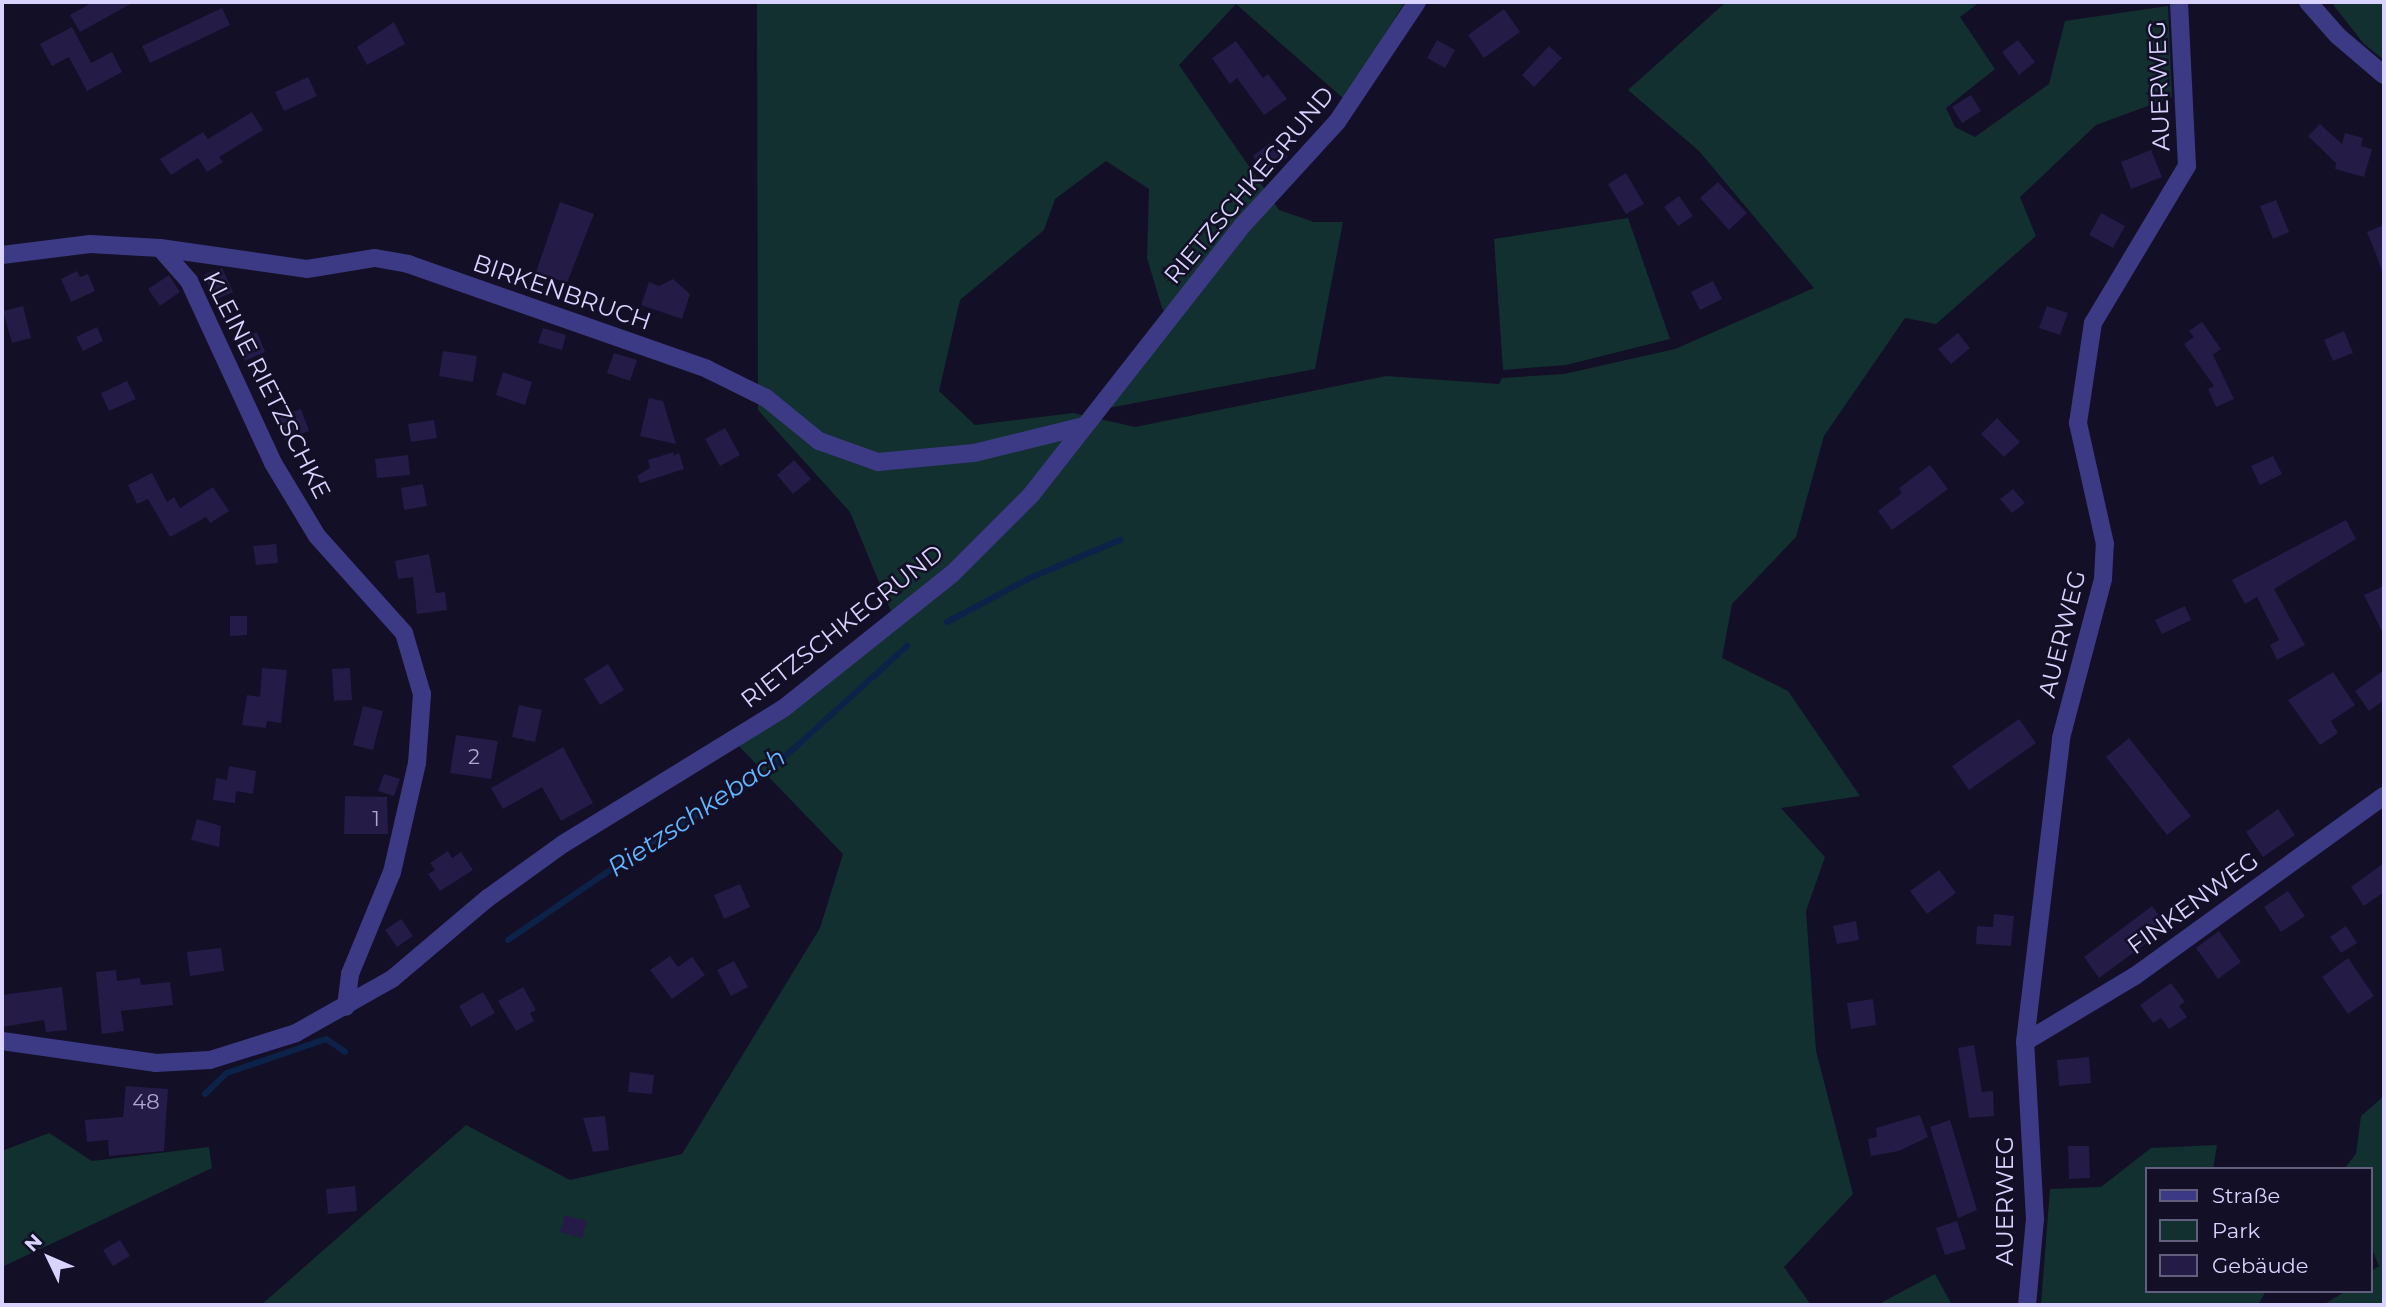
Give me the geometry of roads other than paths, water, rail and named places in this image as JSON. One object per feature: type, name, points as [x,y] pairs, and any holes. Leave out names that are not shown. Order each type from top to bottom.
[{"type":"street","name":"RIETZSCHKEGRUND","points":[[2,1041],[156,1063],[210,1060],[296,1033],[392,979],[488,898],[563,844],[785,708],[998,532],[1241,227],[1337,122],[1417,2]]},
{"type":"street","name":"AUERWEG","points":[[2027,1305],[2035,1219],[2025,1042],[2061,738],[2103,579],[2102,517],[2078,422],[2093,323],[2187,166],[2179,2]]},
{"type":"street","points":[[2308,2],[2338,36],[2384,75]]},
{"type":"street","name":"BIRKENBRUCH","points":[[2,255],[90,244],[160,248],[307,269],[375,258],[408,264],[707,369],[766,398],[819,441],[878,462],[974,453],[1080,427]]},
{"type":"street","name":"KLEINE RIETZSCHKE","points":[[160,248],[189,281],[273,463],[317,536],[404,633],[422,694],[417,763],[392,872],[350,974],[346,1007]]},
{"type":"street","name":"FINKENWEG","points":[[2025,1042],[2135,976],[2384,796]]},
{"type":"waterway","name":"Rietzschkebach","points":[[947,622],[1030,578],[1120,540]]},
{"type":"waterway","name":"Rietzschkebach","points":[[508,940],[641,849],[768,772],[907,646]]},
{"type":"waterway","name":"Rietzschkebach","points":[[205,1094],[227,1073],[326,1039],[345,1052]]}]
